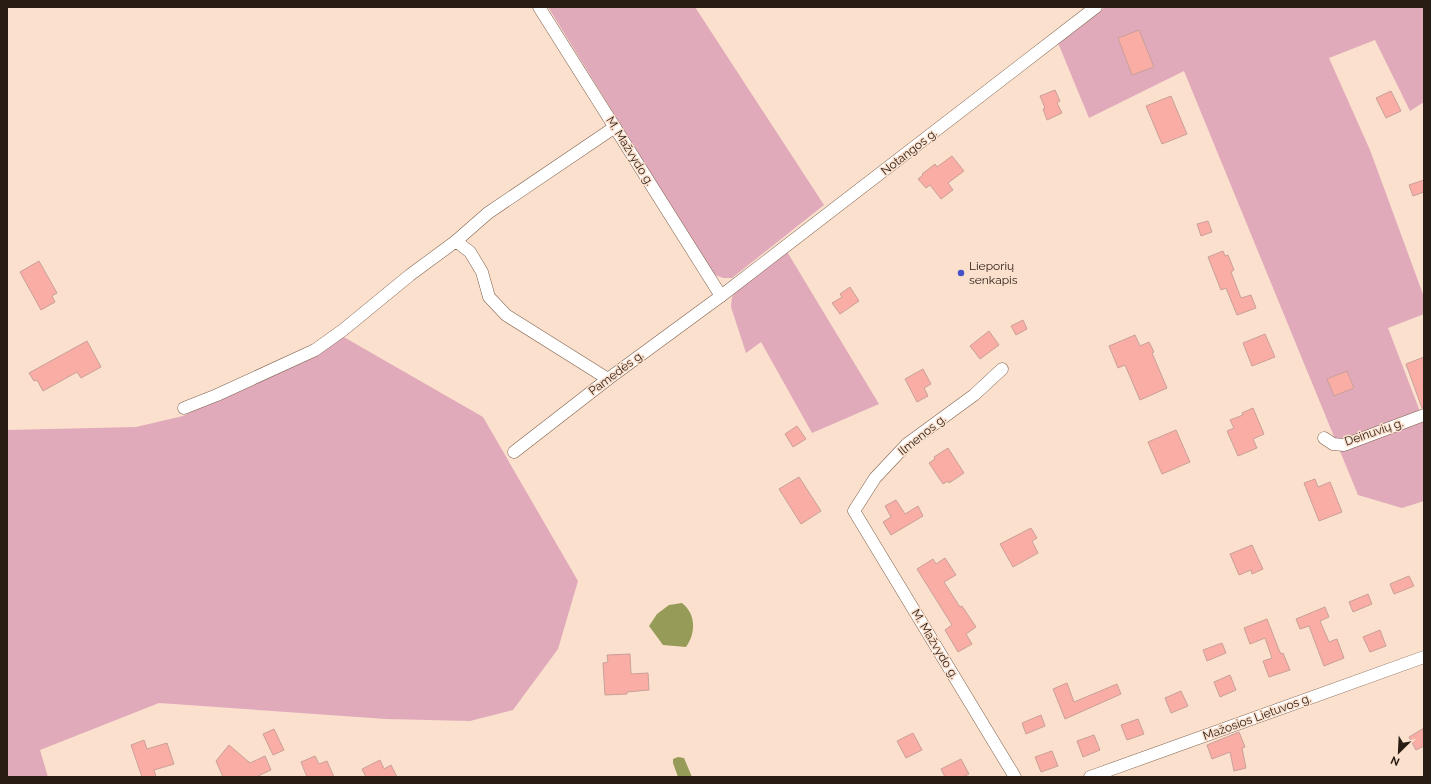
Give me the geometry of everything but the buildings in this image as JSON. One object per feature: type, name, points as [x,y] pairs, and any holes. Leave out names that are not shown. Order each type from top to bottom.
[{"type":"street","name":"M. Mažvydo g.","points":[[539,7],[721,296]]},
{"type":"street","name":"Notangos g.","points":[[721,296],[1096,7]]},
{"type":"street","points":[[184,408],[217,395],[315,350],[343,330],[410,275],[456,241],[488,213],[615,127]]},
{"type":"street","points":[[456,241],[470,252],[482,272],[489,297],[506,315],[608,379]]},
{"type":"street","name":"Pamedės g.","points":[[514,452],[608,379],[721,296]]},
{"type":"street","name":"Ilmenos g.","points":[[854,512],[876,478],[907,444],[974,395],[1002,369]]},
{"type":"street","name":"Deinuvių g.","points":[[1324,438],[1333,444],[1344,445],[1424,415]]},
{"type":"street","name":"M. Mažvydo g.","points":[[854,512],[1016,777]]},
{"type":"street","name":"Mažosios Lietuvos g.","points":[[1090,777],[1424,657]]},
{"type":"shaded area","points":[[548,7],[695,7],[824,205],[732,278],[723,278],[713,274]]},
{"type":"shaded area","points":[[1105,7],[1424,7],[1424,102],[1410,111],[1375,40],[1329,58],[1370,150],[1424,297],[1424,314],[1388,328],[1424,422],[1424,501],[1402,508],[1358,495],[1184,71],[1089,118],[1058,43]]},
{"type":"shaded area","points":[[786,250],[879,404],[812,433],[761,342],[746,353],[731,307],[732,297],[738,289]]},
{"type":"shaded area","points":[[342,336],[483,417],[578,581],[558,649],[513,710],[470,721],[386,719],[159,703],[40,750],[48,777],[7,777],[7,430],[136,427],[183,416]]},
{"type":"shaded area","points":[[682,603],[687,607],[692,618],[692,636],[686,647],[663,645],[649,626],[657,614],[669,605]]},
{"type":"shaded area","points":[[678,757],[684,758],[692,777],[678,777],[673,759]]},
{"type":"place","name":"Lieporių senkapis","points":[[961,273]]}]
